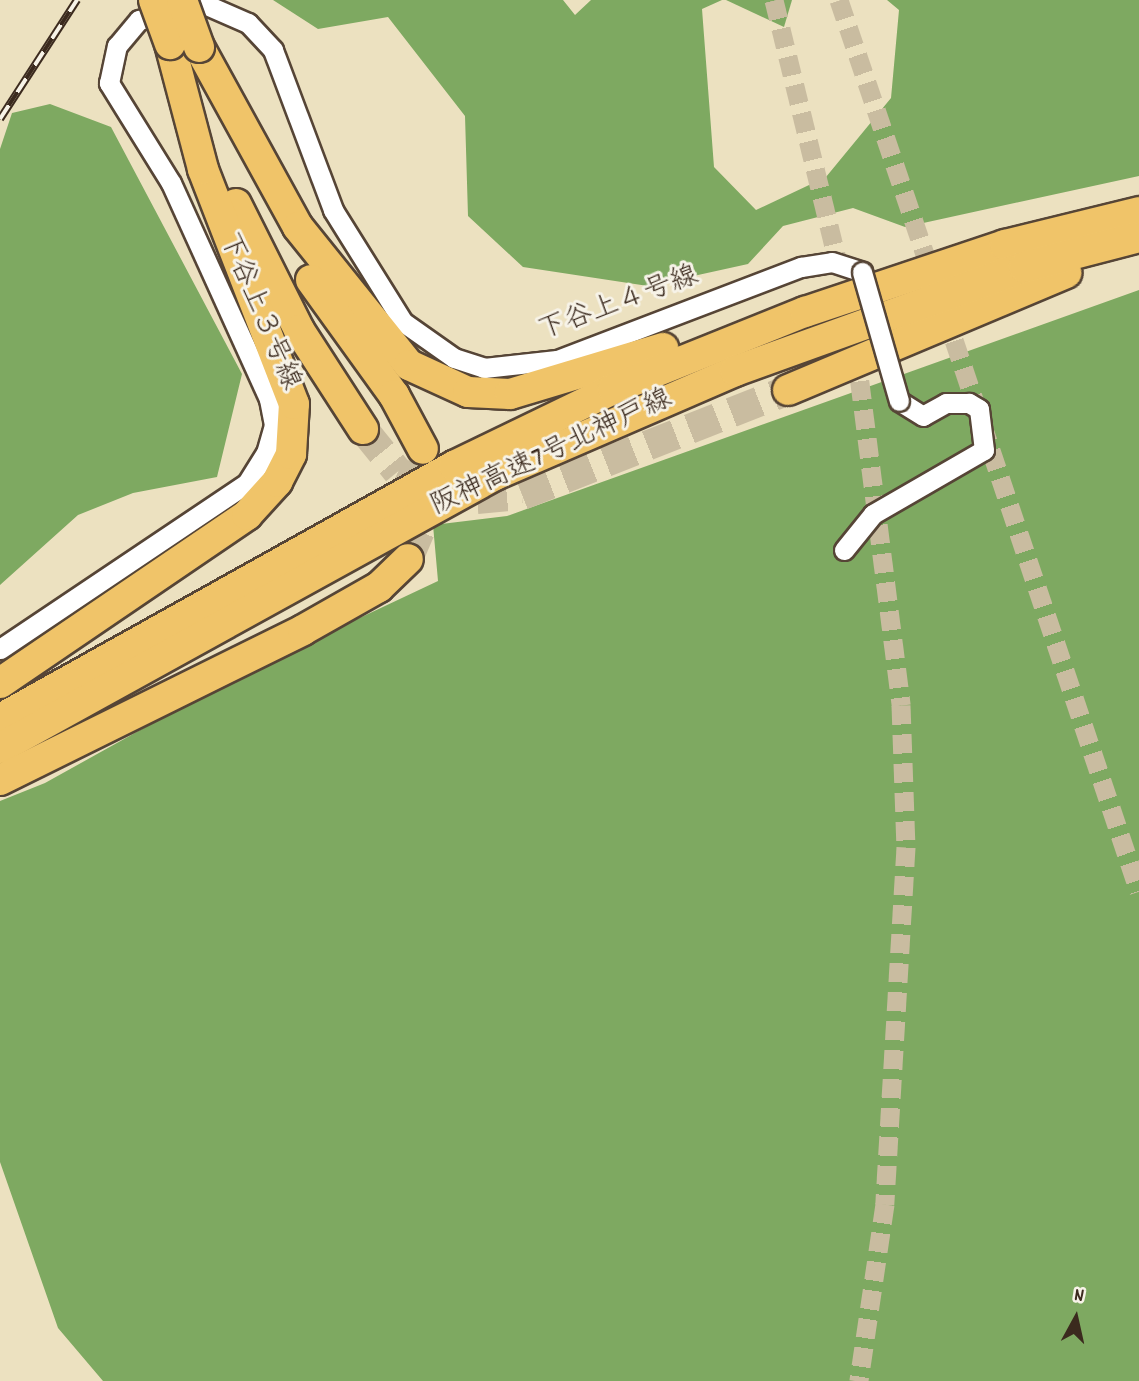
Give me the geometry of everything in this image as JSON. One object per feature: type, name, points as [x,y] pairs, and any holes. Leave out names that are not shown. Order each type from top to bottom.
[{"type":"highway","points":[[0,683],[247,515],[277,482],[291,454],[294,404],[203,169],[181,50],[168,3]]},
{"type":"highway","points":[[181,50],[349,298],[409,365],[468,392],[531,391],[936,257],[1005,245]]},
{"type":"highway","points":[[181,50],[258,255],[363,429]]},
{"type":"highway","points":[[181,50],[270,213],[394,395],[423,449]]},
{"type":"highway","name":"阪神高速7号北神戸線","points":[[0,719],[454,466],[612,389],[805,312],[1005,245],[1139,212]]},
{"type":"highway","name":"阪神高速7号北神戸線","points":[[0,748],[495,475],[735,370],[1024,267],[1139,237]]},
{"type":"highway","points":[[788,390],[869,351],[1139,246]]},
{"type":"highway","points":[[0,780],[303,630],[379,587],[408,559]]},
{"type":"street","name":"下谷上４号線","points":[[168,3],[202,3],[248,23],[273,50],[333,210],[403,322],[454,358],[484,368],[557,360],[801,267],[832,262],[862,272],[899,401],[923,416],[946,403],[970,403],[979,409],[984,450],[883,506],[844,550]]},
{"type":"street","name":"下谷上３号線","points":[[0,649],[247,482],[269,444],[274,425],[269,399],[171,183],[109,83],[117,46],[139,20],[168,3]]},
{"type":"green space","points":[[273,0],[563,0],[575,15],[591,0],[722,0],[702,9],[714,167],[756,210],[826,177],[891,98],[899,10],[887,0],[1139,0],[1139,176],[905,227],[853,208],[783,226],[748,264],[648,286],[523,267],[468,216],[465,116],[388,17],[318,29]]},
{"type":"green space","points":[[726,0],[792,0],[784,27]]},
{"type":"green space","points":[[50,104],[111,127],[242,374],[217,477],[133,493],[78,515],[0,585],[0,149],[12,113]]},
{"type":"green space","points":[[1139,290],[1139,1381],[103,1381],[58,1328],[0,1162],[0,801],[45,783],[241,674],[438,581],[433,525],[507,516]]},
{"type":"tunnel","points":[[774,0],[849,308]]},
{"type":"tunnel","points":[[839,0],[934,281]]},
{"type":"tunnel","points":[[945,313],[1139,891]]},
{"type":"tunnel","points":[[856,352],[901,705],[906,847],[885,1204],[859,1381]]},
{"type":"tunnel","points":[[363,429],[398,472],[437,491],[477,499],[522,495],[788,390]]},
{"type":"tunnel","points":[[408,559],[425,519],[426,498]]},
{"type":"railway","points":[[0,119],[77,0]]}]
